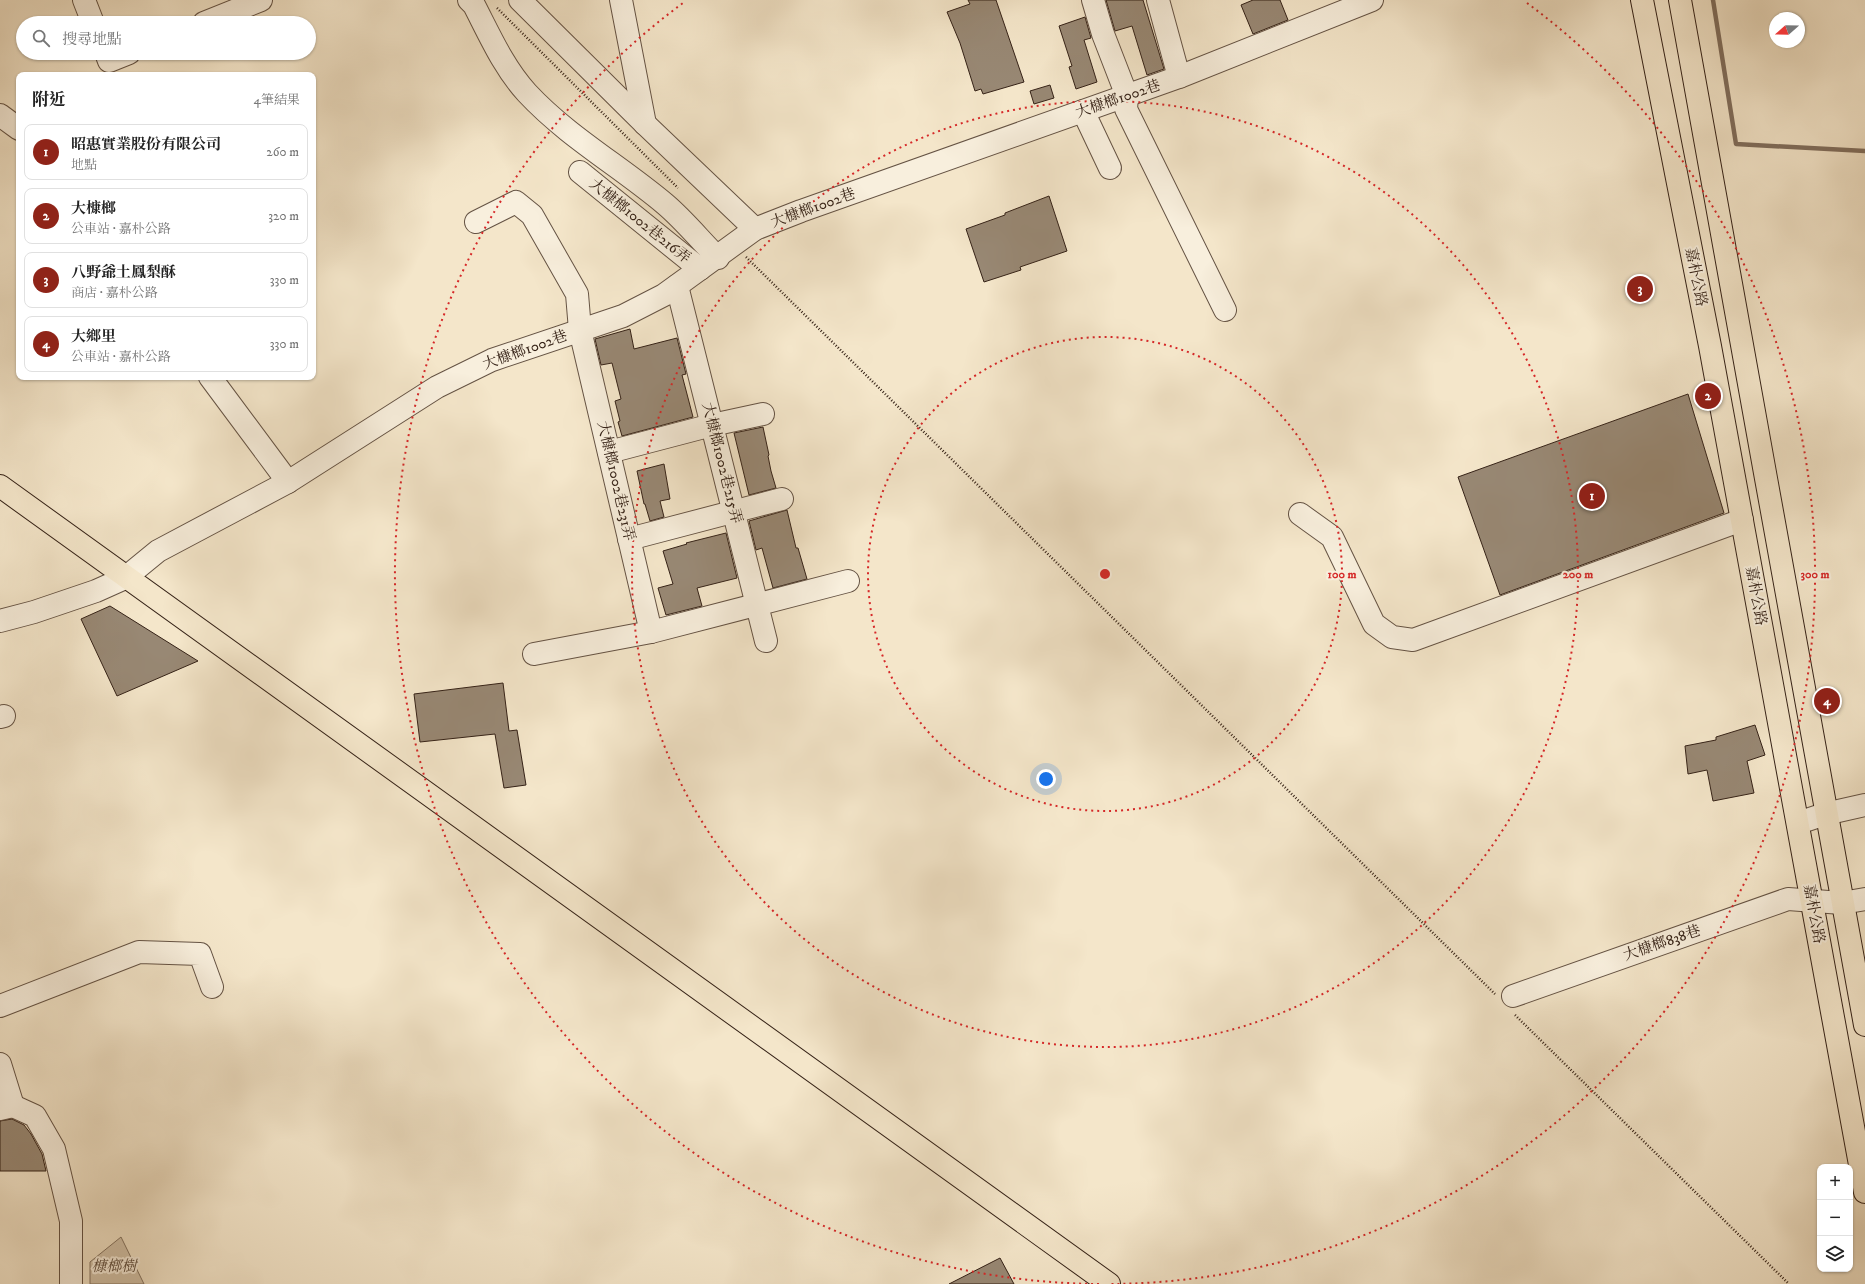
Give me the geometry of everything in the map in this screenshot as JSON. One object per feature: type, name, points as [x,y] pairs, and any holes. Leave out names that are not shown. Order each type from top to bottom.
[{"type":"main road","name":"嘉朴公路","points":[[1642,0],[1742,520],[1865,1192]]},
{"type":"main road","name":"嘉朴公路","points":[[1680,0],[1766,473],[1825,814],[1865,1025]]},
{"type":"main road","points":[[0,486],[125,578],[1109,1284]]},
{"type":"street","points":[[84,0],[90,16]]},
{"type":"street","points":[[221,16],[261,0]]},
{"type":"street","points":[[468,0],[474,5],[512,75],[528,94],[555,120],[587,146],[665,204],[709,264]]},
{"type":"street","points":[[520,0],[645,124],[755,229]]},
{"type":"street","points":[[621,0],[645,124]]},
{"type":"street","points":[[1093,0],[1103,34],[1127,96],[1126,109],[1225,310]]},
{"type":"street","points":[[1158,0],[1179,77]]},
{"type":"street","name":"大槺榔1002巷","points":[[0,621],[34,612],[96,591],[125,578],[158,550],[288,482],[437,386],[492,360],[623,316],[664,295],[709,264],[755,229],[801,211],[1179,77],[1372,0]]},
{"type":"street","points":[[1083,111],[1110,168]]},
{"type":"street","points":[[0,115],[16,127]]},
{"type":"street","name":"大槺榔1002巷216弄","points":[[580,172],[709,264]]},
{"type":"street","name":"大槺榔1002巷231弄","points":[[476,222],[516,202],[532,215],[577,294],[580,330],[652,632]]},
{"type":"street","name":"大槺榔1002巷215弄","points":[[677,286],[758,605],[766,642]]},
{"type":"street","points":[[212,380],[288,482]]},
{"type":"street","points":[[609,452],[712,425],[763,414]]},
{"type":"street","points":[[630,539],[782,499]]},
{"type":"street","points":[[1300,514],[1332,537],[1374,624],[1392,637],[1412,640],[1742,520]]},
{"type":"street","points":[[534,654],[652,632],[848,581]]},
{"type":"street","points":[[1798,823],[1825,814],[1865,805]]},
{"type":"street","name":"大槺榔838巷","points":[[1507,1001],[1788,899],[1842,903],[1865,899]]},
{"type":"street","points":[[0,1006],[139,952],[200,954],[212,987]]},
{"type":"street","points":[[0,1064],[6,1108],[35,1116],[54,1149],[71,1221],[71,1284]]},
{"type":"path","points":[[495,6],[679,190]]},
{"type":"path","points":[[735,245],[1507,1001],[1789,1284]]},
{"type":"green space","name":"槺榔樹","points":[[121,1237],[144,1284],[90,1284],[90,1262]]},
{"type":"building","points":[[968,0],[996,0],[1024,82],[983,94],[981,89],[975,91],[960,43],[947,12],[970,4]]},
{"type":"building","points":[[1106,0],[1143,0],[1164,69],[1147,75],[1132,26],[1115,31]]},
{"type":"building","points":[[1253,0],[1280,0],[1288,20],[1253,34],[1241,5]]},
{"type":"building","points":[[1085,17],[1091,38],[1084,40],[1097,82],[1076,89],[1069,67],[1072,66],[1059,26]]},
{"type":"building","points":[[1050,85],[1054,98],[1034,104],[1030,91]]},
{"type":"building","points":[[1049,196],[1067,251],[1020,267],[1021,270],[984,282],[966,229],[1005,215],[1005,213]]},
{"type":"building","points":[[630,329],[634,349],[677,338],[686,374],[682,375],[693,417],[622,436],[615,401],[621,399],[612,363],[601,365],[595,339]]},
{"type":"building","points":[[1688,394],[1724,513],[1500,595],[1458,477]]},
{"type":"building","points":[[763,427],[771,471],[776,488],[749,495],[734,433]]},
{"type":"building","points":[[664,464],[670,499],[660,501],[664,517],[650,521],[644,504],[637,471]]},
{"type":"building","points":[[787,510],[796,548],[798,548],[807,579],[773,588],[762,548],[756,550],[749,521]]},
{"type":"building","points":[[726,533],[737,578],[697,588],[702,606],[666,615],[658,588],[673,584],[663,551],[687,544],[686,543]]},
{"type":"building","points":[[110,606],[198,661],[117,696],[81,619]]},
{"type":"building","points":[[503,683],[509,731],[517,730],[526,785],[504,788],[495,734],[420,742],[414,694]]},
{"type":"building","points":[[1755,725],[1765,755],[1747,761],[1754,793],[1713,801],[1707,770],[1688,774],[1685,746],[1716,740],[1716,737]]},
{"type":"building","points":[[12,1119],[24,1125],[31,1134],[42,1154],[46,1171],[0,1171],[0,1121]]},
{"type":"building","points":[[1000,1258],[1014,1284],[949,1284]]},
{"type":"waterway","points":[[1713,0],[1736,144],[1865,151]]},
{"type":"place","name":"八野爺土鳳梨酥","points":[[1640,289]]},
{"type":"place","name":"大槺榔","points":[[1708,396]]},
{"type":"place","name":"昭惠實業股份有限公司","points":[[1592,496]]},
{"type":"place","name":"大鄉里","points":[[1827,701]]}]
